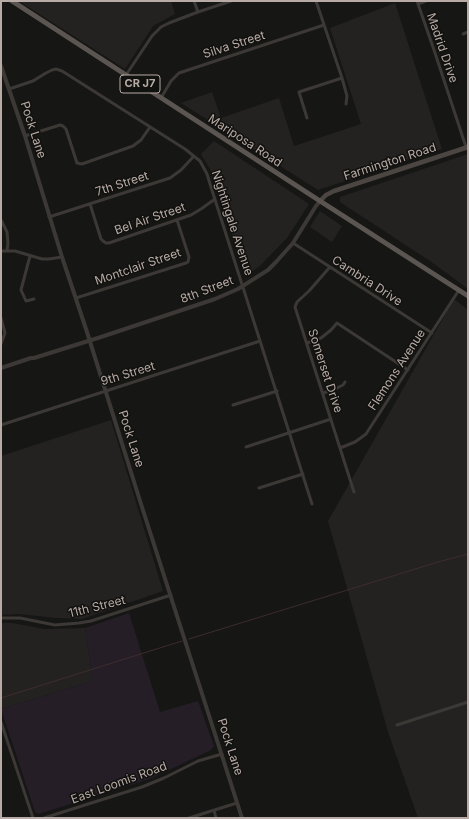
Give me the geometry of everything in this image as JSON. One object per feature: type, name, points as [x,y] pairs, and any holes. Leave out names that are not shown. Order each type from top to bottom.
[{"type":"main road","name":"Mariposa Road","points":[[12,1],[468,296]]},
{"type":"main road","name":"Farmington Road","points":[[320,201],[326,195],[334,191],[467,147]]},
{"type":"street","points":[[194,1],[198,12]]},
{"type":"street","points":[[126,75],[152,36],[158,30],[169,23],[231,1]]},
{"type":"street","points":[[316,1],[342,78],[347,96],[346,104]]},
{"type":"street","points":[[417,2],[426,1]]},
{"type":"street","name":"Madrid Drive","points":[[417,2],[467,147]]},
{"type":"street","name":"Silva Street","points":[[161,98],[171,81],[179,73],[324,25]]},
{"type":"street","points":[[463,34],[468,32]]},
{"type":"street","name":"Pock Lane","points":[[1,66],[25,136],[49,217],[90,340],[242,818]]},
{"type":"street","name":"Nightingale Avenue","points":[[9,89],[33,81],[52,70],[60,70],[67,73],[198,159],[207,174],[312,504]]},
{"type":"street","points":[[308,118],[299,92],[342,78]]},
{"type":"street","points":[[25,136],[60,125],[63,126],[66,129],[77,163],[82,164],[133,146],[141,140],[150,127]]},
{"type":"street","name":"7th Street","points":[[49,217],[170,178],[181,170],[194,156]]},
{"type":"street","name":"Bel Air Street","points":[[90,204],[101,239],[106,243],[191,215],[215,199]]},
{"type":"street","name":"8th Street","points":[[1,368],[215,299],[238,289],[268,270],[276,262],[293,243],[320,201]]},
{"type":"street","points":[[1,220],[7,232],[7,250]]},
{"type":"street","name":"Montclair Street","points":[[76,298],[188,262],[190,258],[177,220]]},
{"type":"street","name":"Cambria Drive","points":[[293,243],[432,333]]},
{"type":"street","points":[[1,251],[15,251],[42,259],[62,257]]},
{"type":"street","points":[[30,256],[21,290],[26,301],[34,299]]},
{"type":"street","name":"Somerset Drive","points":[[330,267],[295,306],[354,492]]},
{"type":"street","name":"Flemons Avenue","points":[[340,448],[355,442],[366,434],[459,290]]},
{"type":"street","points":[[1,318],[5,333],[1,344]]},
{"type":"street","points":[[307,343],[321,338],[331,330],[336,323],[408,370]]},
{"type":"street","name":"9th Street","points":[[1,424],[260,340]]},
{"type":"street","points":[[323,393],[333,390],[343,385],[345,382]]},
{"type":"street","points":[[233,405],[277,391]]},
{"type":"street","points":[[246,447],[331,420]]},
{"type":"street","points":[[259,488],[303,474]]},
{"type":"street","name":"11th Street","points":[[1,618],[20,618],[55,625],[79,623],[91,621],[171,595]]},
{"type":"street","points":[[396,725],[468,702]]},
{"type":"street","points":[[1,722],[33,818]]},
{"type":"street","points":[[1,736],[5,734]]},
{"type":"street","name":"East Loomis Road","points":[[44,818],[142,787],[198,762],[222,754]]},
{"type":"street","points":[[189,818],[237,803]]},
{"type":"street","points":[[214,810],[216,818]]},
{"type":"shaded area","points":[[19,1],[171,1],[175,14],[153,26],[125,69]]},
{"type":"shaded area","points":[[395,3],[442,149],[318,190],[181,103],[212,92],[221,118],[279,98],[294,146],[361,124],[330,28]]},
{"type":"shaded area","points":[[214,141],[309,204],[287,238],[261,265],[249,274],[244,272],[211,171],[201,154]]},
{"type":"shaded area","points":[[468,154],[468,289],[433,263],[340,202],[340,197]]},
{"type":"shaded area","points":[[320,211],[342,226],[332,242],[310,227]]},
{"type":"shaded area","points":[[454,299],[468,310],[468,818],[418,818],[388,732],[328,521]]},
{"type":"shaded area","points":[[111,420],[163,591],[82,619],[19,614],[1,615],[1,456]]},
{"type":"shaded area","points":[[129,613],[160,712],[198,701],[214,746],[211,750],[152,778],[39,814],[35,812],[1,709],[93,681],[85,628]]},
{"type":"shaded area","points":[[1,623],[12,623],[45,629],[85,628],[93,681],[1,709]]},
{"type":"waterway","points":[[189,639],[468,554]]},
{"type":"waterway","points":[[1,698],[182,641]]}]
